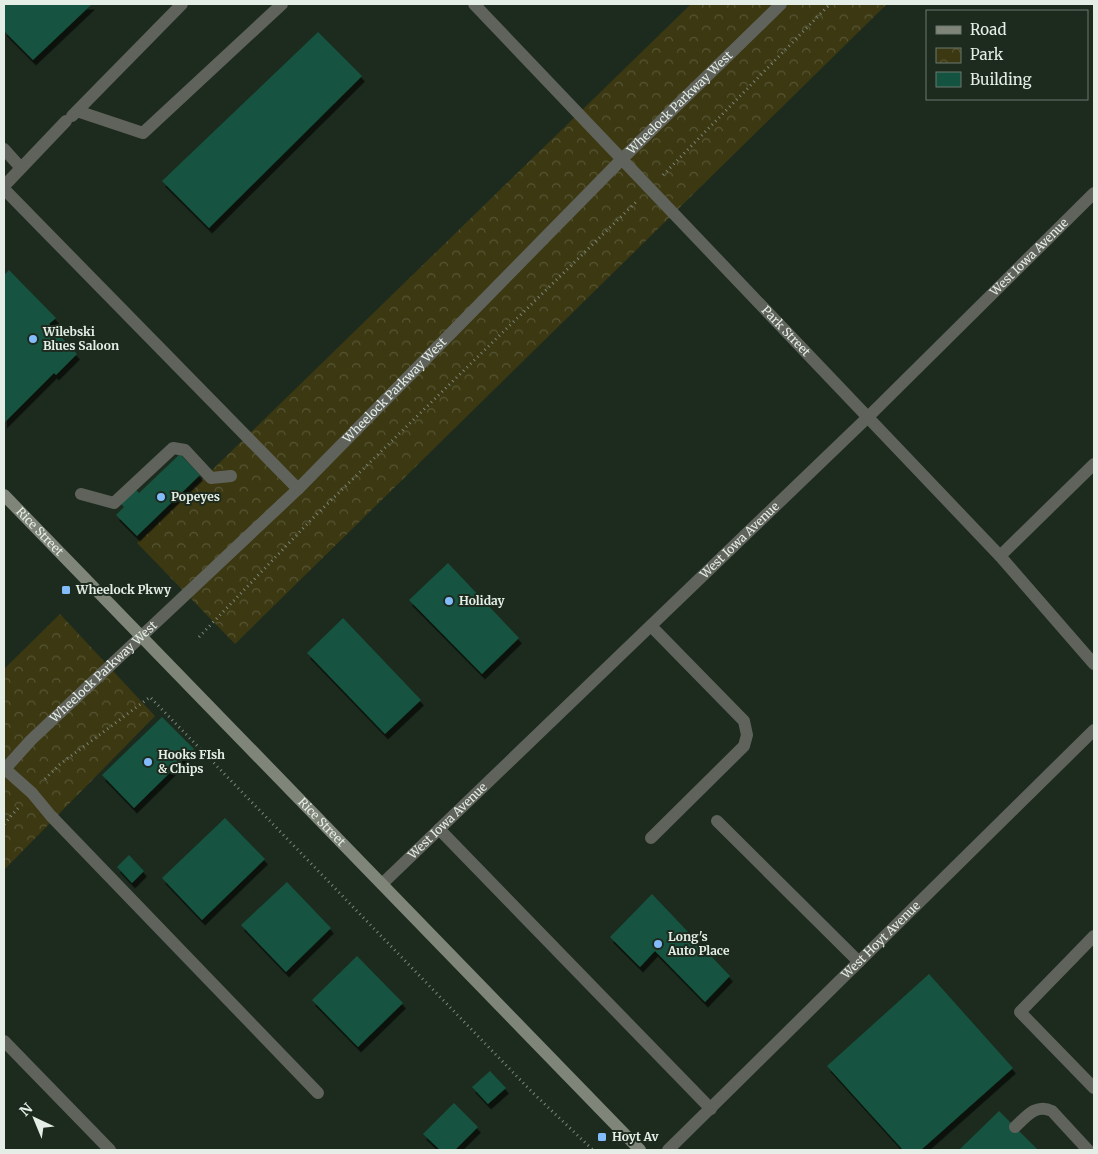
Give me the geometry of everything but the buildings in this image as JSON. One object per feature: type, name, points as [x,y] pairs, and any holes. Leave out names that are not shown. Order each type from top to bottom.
[{"type":"main road","name":"Rice Street","points":[[4,495],[236,737],[382,884],[640,1150]]},
{"type":"street","points":[[182,4],[66,121],[4,188],[298,489]]},
{"type":"street","points":[[77,111],[143,133],[282,4]]},
{"type":"street","name":"Park Street","points":[[474,4],[1000,556],[1094,664]]},
{"type":"street","name":"Wheelock Parkway West","points":[[4,770],[31,740],[298,489],[622,159],[781,4]]},
{"type":"street","points":[[4,149],[21,168]]},
{"type":"street","name":"West Iowa Avenue","points":[[382,884],[868,417],[1094,192]]},
{"type":"street","points":[[81,494],[114,504],[173,448],[185,450],[211,478],[231,476]]},
{"type":"street","points":[[1000,556],[1094,464]]},
{"type":"street","points":[[651,626],[744,721],[748,735],[744,746],[651,838]]},
{"type":"street","name":"West Hoyt Avenue","points":[[668,1150],[1094,730]]},
{"type":"street","points":[[4,770],[32,792],[51,816],[318,1093]]},
{"type":"street","points":[[717,821],[859,962]]},
{"type":"street","points":[[439,829],[711,1109]]},
{"type":"street","points":[[1092,1080],[1020,1012],[1094,936]]},
{"type":"street","points":[[4,1041],[110,1150]]},
{"type":"street","points":[[1015,1126],[1036,1109],[1047,1109],[1052,1111],[1088,1150]]},
{"type":"path","points":[[198,637],[314,518],[650,188],[830,4]]},
{"type":"path","points":[[4,824],[59,765],[150,697],[525,1085],[593,1150]]},
{"type":"green space","points":[[691,4],[887,4],[235,644],[137,543]]},
{"type":"green space","points":[[60,614],[155,716],[4,870],[4,669]]},
{"type":"place","name":"Wilebski Blues Saloon","points":[[33,339]]},
{"type":"place","name":"Popeyes","points":[[161,497]]},
{"type":"place","name":"Wheelock Pkwy","points":[[66,590]]},
{"type":"place","name":"Holiday","points":[[449,601]]},
{"type":"place","name":"Hooks FIsh & Chips","points":[[148,762]]},
{"type":"place","name":"Long's Auto Place","points":[[658,944]]},
{"type":"place","name":"Hoyt Av","points":[[602,1137]]}]
